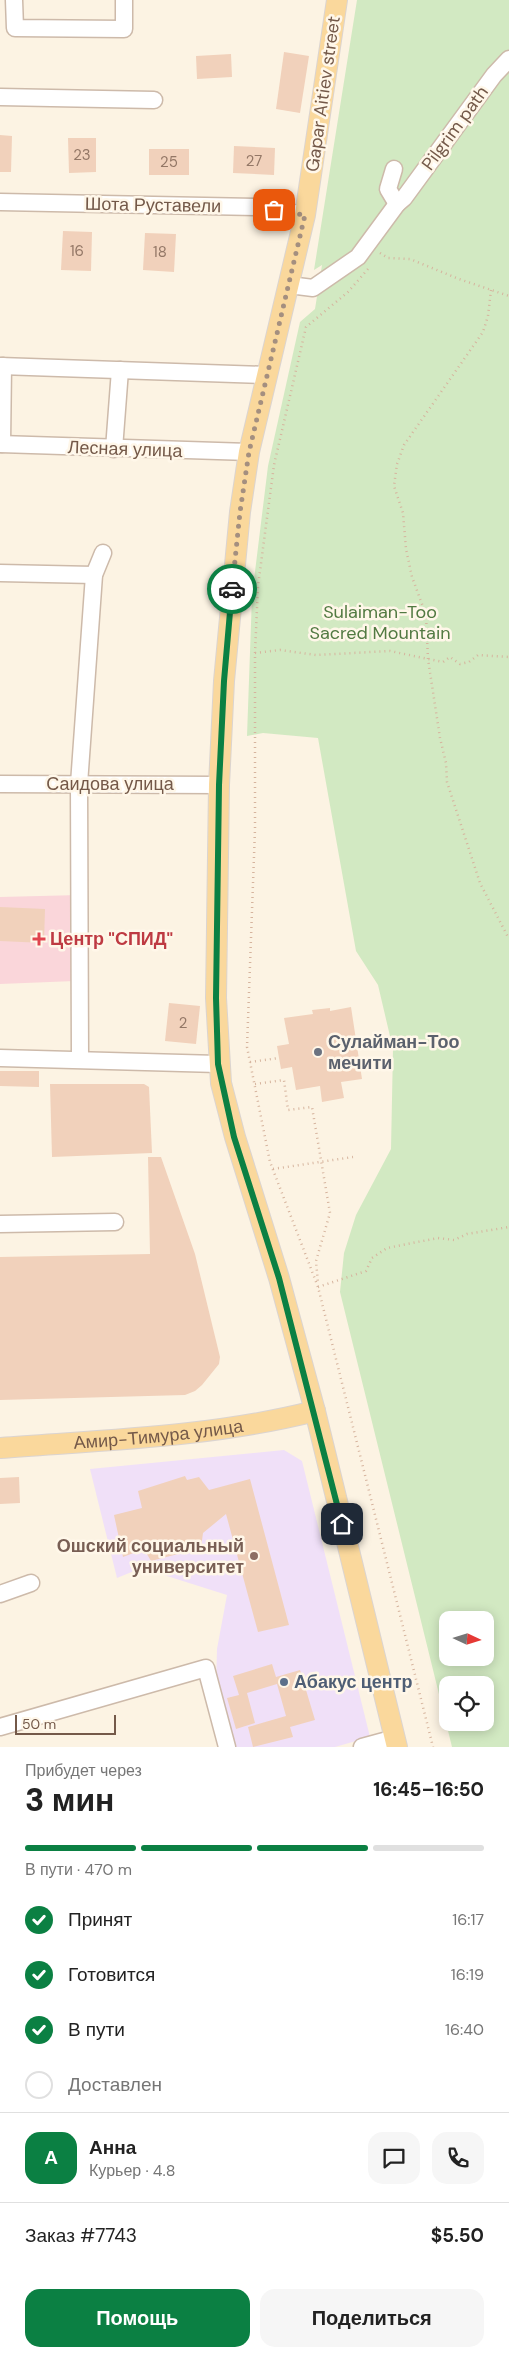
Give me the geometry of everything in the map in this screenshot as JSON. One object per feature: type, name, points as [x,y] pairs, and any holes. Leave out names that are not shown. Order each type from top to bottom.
[{"type":"main road","name":"Gapar Aitiev street","points":[[337,0],[305,215],[249,452],[240,512],[224,681],[219,785],[216,998],[218,1064],[234,1137],[279,1278],[315,1411],[396,1743]]},
{"type":"main road","name":"Амир-Тимура улица","points":[[0,1448],[174,1435],[268,1423],[315,1411]]},
{"type":"street","points":[[14,0],[15,28],[124,29],[124,0]]},
{"type":"street","name":"Pilgrim path","points":[[289,285],[313,288],[358,257],[494,75],[509,59]]},
{"type":"street","points":[[0,97],[154,100]]},
{"type":"street","points":[[394,169],[388,189],[400,201]]},
{"type":"street","name":"Шота Руставели","points":[[0,202],[258,207],[305,215]]},
{"type":"street","points":[[1,444],[2,366],[266,375]]},
{"type":"street","points":[[114,449],[120,370]]},
{"type":"street","name":"Лесная улица","points":[[1,444],[249,452]]},
{"type":"street","points":[[80,1059],[78,784],[94,575],[104,553]]},
{"type":"street","points":[[0,573],[94,575]]},
{"type":"street","name":"Саидова улица","points":[[0,784],[219,785]]},
{"type":"street","points":[[0,1058],[218,1064]]},
{"type":"street","points":[[0,1224],[115,1222]]},
{"type":"street","points":[[0,1594],[32,1582]]},
{"type":"street","points":[[0,1726],[206,1668],[227,1747]]},
{"type":"street","points":[[362,1747],[396,1743]]},
{"type":"path","points":[[368,245],[388,258],[410,259],[509,296]]},
{"type":"path","points":[[368,245],[372,264],[348,292],[306,327],[274,465],[258,586],[255,653],[255,829],[247,1047],[273,1169],[318,1287],[433,1747]]},
{"type":"path","points":[[491,290],[488,316],[483,332],[404,445],[397,464],[394,486],[403,513],[406,549],[412,577],[426,615],[428,659],[440,738],[446,763],[447,782],[480,882],[509,939]]},
{"type":"path","points":[[255,653],[280,650],[316,655],[390,651],[443,662],[450,657],[460,664],[469,662],[478,656],[509,657]]},
{"type":"path","points":[[250,1062],[279,1058]]},
{"type":"path","points":[[255,1084],[284,1080],[288,1110],[312,1107],[330,1214],[316,1261],[318,1287]]},
{"type":"path","points":[[273,1169],[353,1157]]},
{"type":"path","points":[[318,1287],[366,1271],[372,1258],[387,1248],[438,1238],[454,1240],[467,1234],[509,1227]]},
{"type":"shaded area","name":"Центр \"СПИД\"","points":[[80,895],[75,981],[0,984],[0,897]]},
{"type":"shaded area","points":[[284,1450],[302,1461],[370,1737],[335,1747],[232,1747],[216,1687],[217,1649],[227,1595],[148,1570],[134,1571],[117,1578],[90,1469]]},
{"type":"green space","name":"Sulaiman-Too Sacred Mountain","points":[[357,0],[509,0],[509,1747],[452,1747],[448,1731],[494,1731],[494,1676],[439,1676],[439,1694],[340,1292],[344,1253],[356,1215],[391,1149],[393,1049],[378,985],[356,951],[318,738],[263,733],[247,736],[252,596],[268,466],[300,322],[315,309],[322,265],[314,270]]},
{"type":"building","points":[[284,52],[309,56],[300,113],[276,109]]},
{"type":"building","points":[[231,54],[232,77],[197,79],[196,56]]},
{"type":"building","points":[[0,135],[12,136],[11,172],[0,172]]},
{"type":"building","points":[[68,138],[96,138],[96,172],[69,173]]},
{"type":"building","points":[[234,146],[275,148],[274,175],[233,173]]},
{"type":"building","points":[[149,149],[189,149],[189,175],[149,175]]},
{"type":"building","points":[[63,231],[92,232],[91,271],[61,270]]},
{"type":"building","points":[[145,233],[176,234],[174,272],[143,270]]},
{"type":"building","points":[[0,907],[45,909],[44,943],[0,941]]},
{"type":"building","points":[[169,1003],[200,1006],[196,1044],[165,1041]]},
{"type":"building","name":"Сулайман-Тоо мечити","points":[[351,1007],[362,1079],[341,1082],[344,1098],[322,1102],[320,1086],[296,1090],[292,1067],[281,1069],[277,1046],[289,1044],[284,1018],[313,1014],[312,1010],[330,1008],[330,1011]]},
{"type":"building","points":[[0,1071],[39,1071],[39,1087],[0,1086]]},
{"type":"building","points":[[50,1084],[144,1084],[149,1087],[152,1153],[52,1157]]},
{"type":"building","points":[[148,1157],[161,1157],[195,1254],[220,1357],[219,1364],[202,1385],[195,1391],[185,1395],[0,1400],[0,1257],[150,1254]]},
{"type":"building","points":[[185,1476],[187,1480],[199,1477],[209,1490],[250,1479],[289,1625],[258,1632],[226,1514],[203,1533],[201,1548],[151,1561],[144,1549],[123,1557],[114,1515],[142,1508],[138,1491]]},
{"type":"building","points":[[19,1477],[20,1503],[0,1504],[0,1478]]},
{"type":"building","points":[[272,1664],[276,1677],[300,1670],[315,1720],[290,1727],[293,1737],[253,1747],[248,1727],[286,1716],[277,1684],[247,1693],[255,1723],[236,1729],[227,1698],[239,1695],[233,1676]]},
{"type":"way so far","points":[[232,589],[240,512],[249,452],[305,215],[274,210]]},
{"type":"place","name":"Центр \"СПИД\"","points":[[39,939]]},
{"type":"place","name":"Сулайман-Тоо мечити","points":[[318,1052]]},
{"type":"place","name":"Ошский социальный университет","points":[[254,1556]]},
{"type":"place","name":"Абакус центр","points":[[284,1682]]},
{"type":"route","points":[[232,589],[224,681],[219,785],[216,998],[218,1064],[234,1137],[279,1278],[315,1411],[342,1524]]}]
